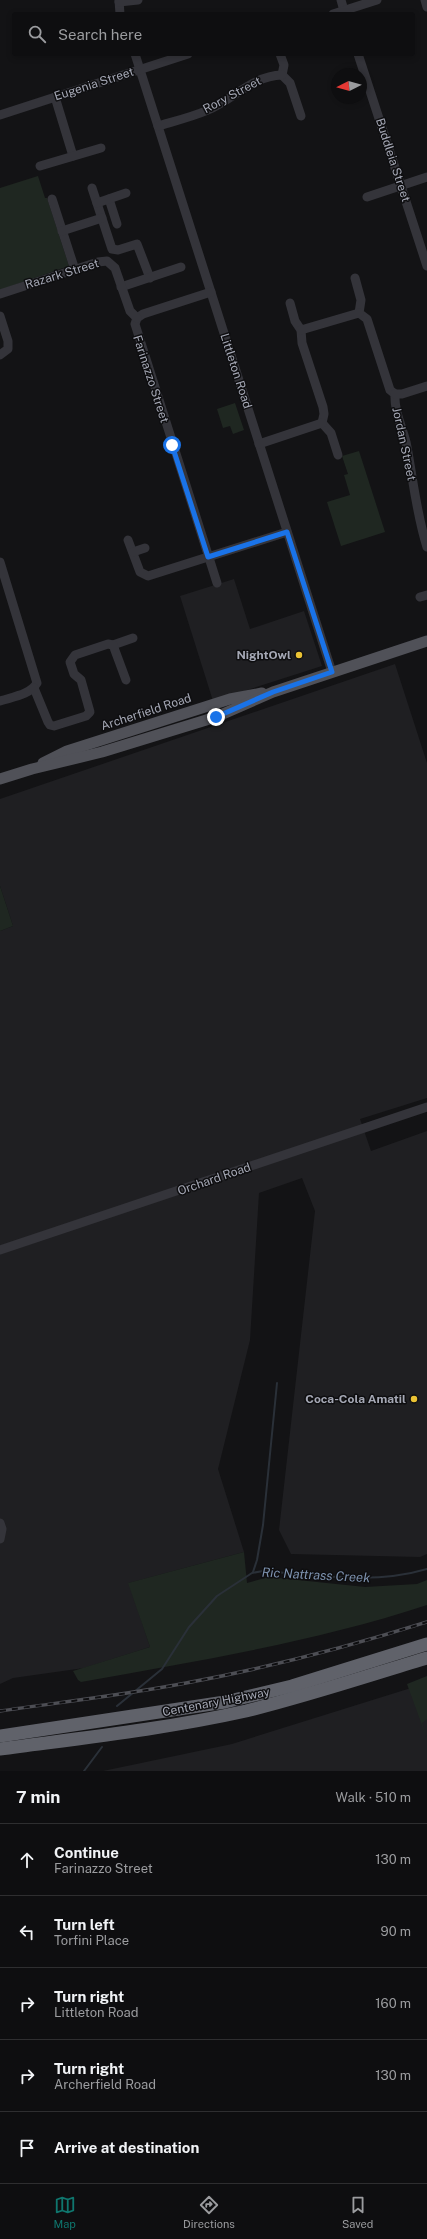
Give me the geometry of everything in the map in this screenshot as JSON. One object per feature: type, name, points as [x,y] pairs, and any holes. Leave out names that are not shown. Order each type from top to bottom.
[{"type":"highway","name":"Centenary Highway","points":[[0,1736],[225,1702],[292,1686],[427,1644]]},
{"type":"highway","name":"Centenary Highway","points":[[0,1750],[192,1722],[307,1695],[427,1658]]},
{"type":"highway","points":[[307,1695],[318,1696],[427,1665]]},
{"type":"main road","name":"Archerfield Road","points":[[0,779],[32,769],[102,752],[216,717],[273,692],[427,641]]},
{"type":"street","points":[[120,12],[119,1],[138,0]]},
{"type":"street","points":[[340,0],[345,12],[377,0]]},
{"type":"street","points":[[425,0],[427,7]]},
{"type":"street","name":"Littleton Road","points":[[136,56],[332,672]]},
{"type":"street","name":"Eugenia Street","points":[[0,115],[182,56]]},
{"type":"street","points":[[281,56],[284,65],[282,74],[290,83],[301,116]]},
{"type":"street","name":"Buddleia Street","points":[[359,56],[402,185],[427,266]]},
{"type":"street","name":"Rory Street","points":[[158,126],[209,110],[253,82],[282,74]]},
{"type":"street","points":[[55,97],[73,156]]},
{"type":"street","points":[[40,166],[101,148]]},
{"type":"street","points":[[368,197],[427,177]]},
{"type":"street","points":[[92,188],[112,249],[118,250],[134,244],[140,247],[150,278]]},
{"type":"street","points":[[97,203],[126,193]]},
{"type":"street","points":[[52,198],[74,270]]},
{"type":"street","points":[[109,198],[117,224]]},
{"type":"street","points":[[62,231],[102,218]]},
{"type":"street","name":"Razark Street","points":[[0,294],[98,262],[110,262],[115,268],[130,311],[138,318]]},
{"type":"street","points":[[121,287],[181,266]]},
{"type":"street","name":"Jordan Street","points":[[354,278],[361,300],[360,313],[367,319],[390,390],[396,394],[395,407],[406,441],[424,525],[427,547]]},
{"type":"street","name":"Farinazzo Street","points":[[211,292],[142,314],[138,318],[135,328],[217,582]]},
{"type":"street","points":[[290,303],[295,320],[301,330],[302,343],[324,414],[322,423]]},
{"type":"street","points":[[301,330],[360,313]]},
{"type":"street","points":[[0,316],[8,341],[8,350],[0,355]]},
{"type":"street","points":[[396,394],[402,394],[427,386]]},
{"type":"street","points":[[260,444],[322,423]]},
{"type":"street","points":[[322,423],[331,434],[338,455]]},
{"type":"street","points":[[128,540],[140,572],[145,576],[151,576],[287,532]]},
{"type":"street","points":[[132,552],[145,548]]},
{"type":"street","points":[[0,562],[37,683],[34,688],[0,700]]},
{"type":"street","points":[[34,688],[50,725],[86,716],[90,712],[90,707],[81,680],[74,674],[70,662],[76,655],[108,644],[113,645],[133,638]]},
{"type":"street","points":[[113,645],[126,680]]},
{"type":"street","name":"Orchard Road","points":[[0,1250],[427,1107]]},
{"type":"street","points":[[0,1523],[2,1529],[0,1539]]},
{"type":"shaded area","points":[[38,176],[45,198],[47,198],[69,266],[0,290],[0,188]]},
{"type":"shaded area","points":[[235,403],[244,430],[233,434],[230,426],[223,428],[217,409]]},
{"type":"shaded area","points":[[359,451],[385,532],[341,546],[327,502],[350,495],[344,475],[348,474],[342,456]]},
{"type":"shaded area","points":[[234,579],[250,629],[304,611],[322,666],[213,701],[180,596]]},
{"type":"shaded area","points":[[395,664],[427,763],[427,1098],[360,1119],[371,1151],[427,1131],[427,1554],[420,1557],[291,1554],[279,1530],[315,1211],[302,1178],[259,1193],[250,1340],[218,1469],[244,1552],[129,1583],[150,1647],[84,1668],[13,1678],[0,1684],[0,931],[13,926],[0,886],[0,799]]},
{"type":"shaded area","points":[[0,886],[13,926],[0,931]]},
{"type":"shaded area","points":[[244,1552],[247,1583],[269,1577],[365,1587],[417,1584],[427,1580],[427,1605],[342,1630],[256,1650],[81,1682],[78,1680],[73,1671],[150,1647],[128,1583]]},
{"type":"shaded area","points":[[427,1676],[427,1719],[422,1723],[427,1739],[407,1684]]},
{"type":"shaded area","points":[[427,1683],[427,1771],[103,1771],[232,1744]]},
{"type":"waterway","points":[[253,1572],[257,1560],[263,1525],[277,1383]]},
{"type":"waterway","name":"Ric Nattrass Creek","points":[[117,1706],[162,1669],[189,1627],[217,1596],[252,1573],[263,1571],[345,1578],[366,1578],[387,1577],[427,1569]]},
{"type":"waterway","name":"Ric Nattrass Creek","points":[[84,1771],[102,1747]]},
{"type":"railway","points":[[0,1711],[140,1691],[247,1671],[367,1640],[427,1622]]},
{"type":"place","name":"NightOwl","points":[[299,655]]},
{"type":"place","name":"Coca-Cola Amatil","points":[[414,1399]]},
{"type":"route","points":[[172,445],[208,557],[287,532],[332,672],[273,692],[216,717]]}]
